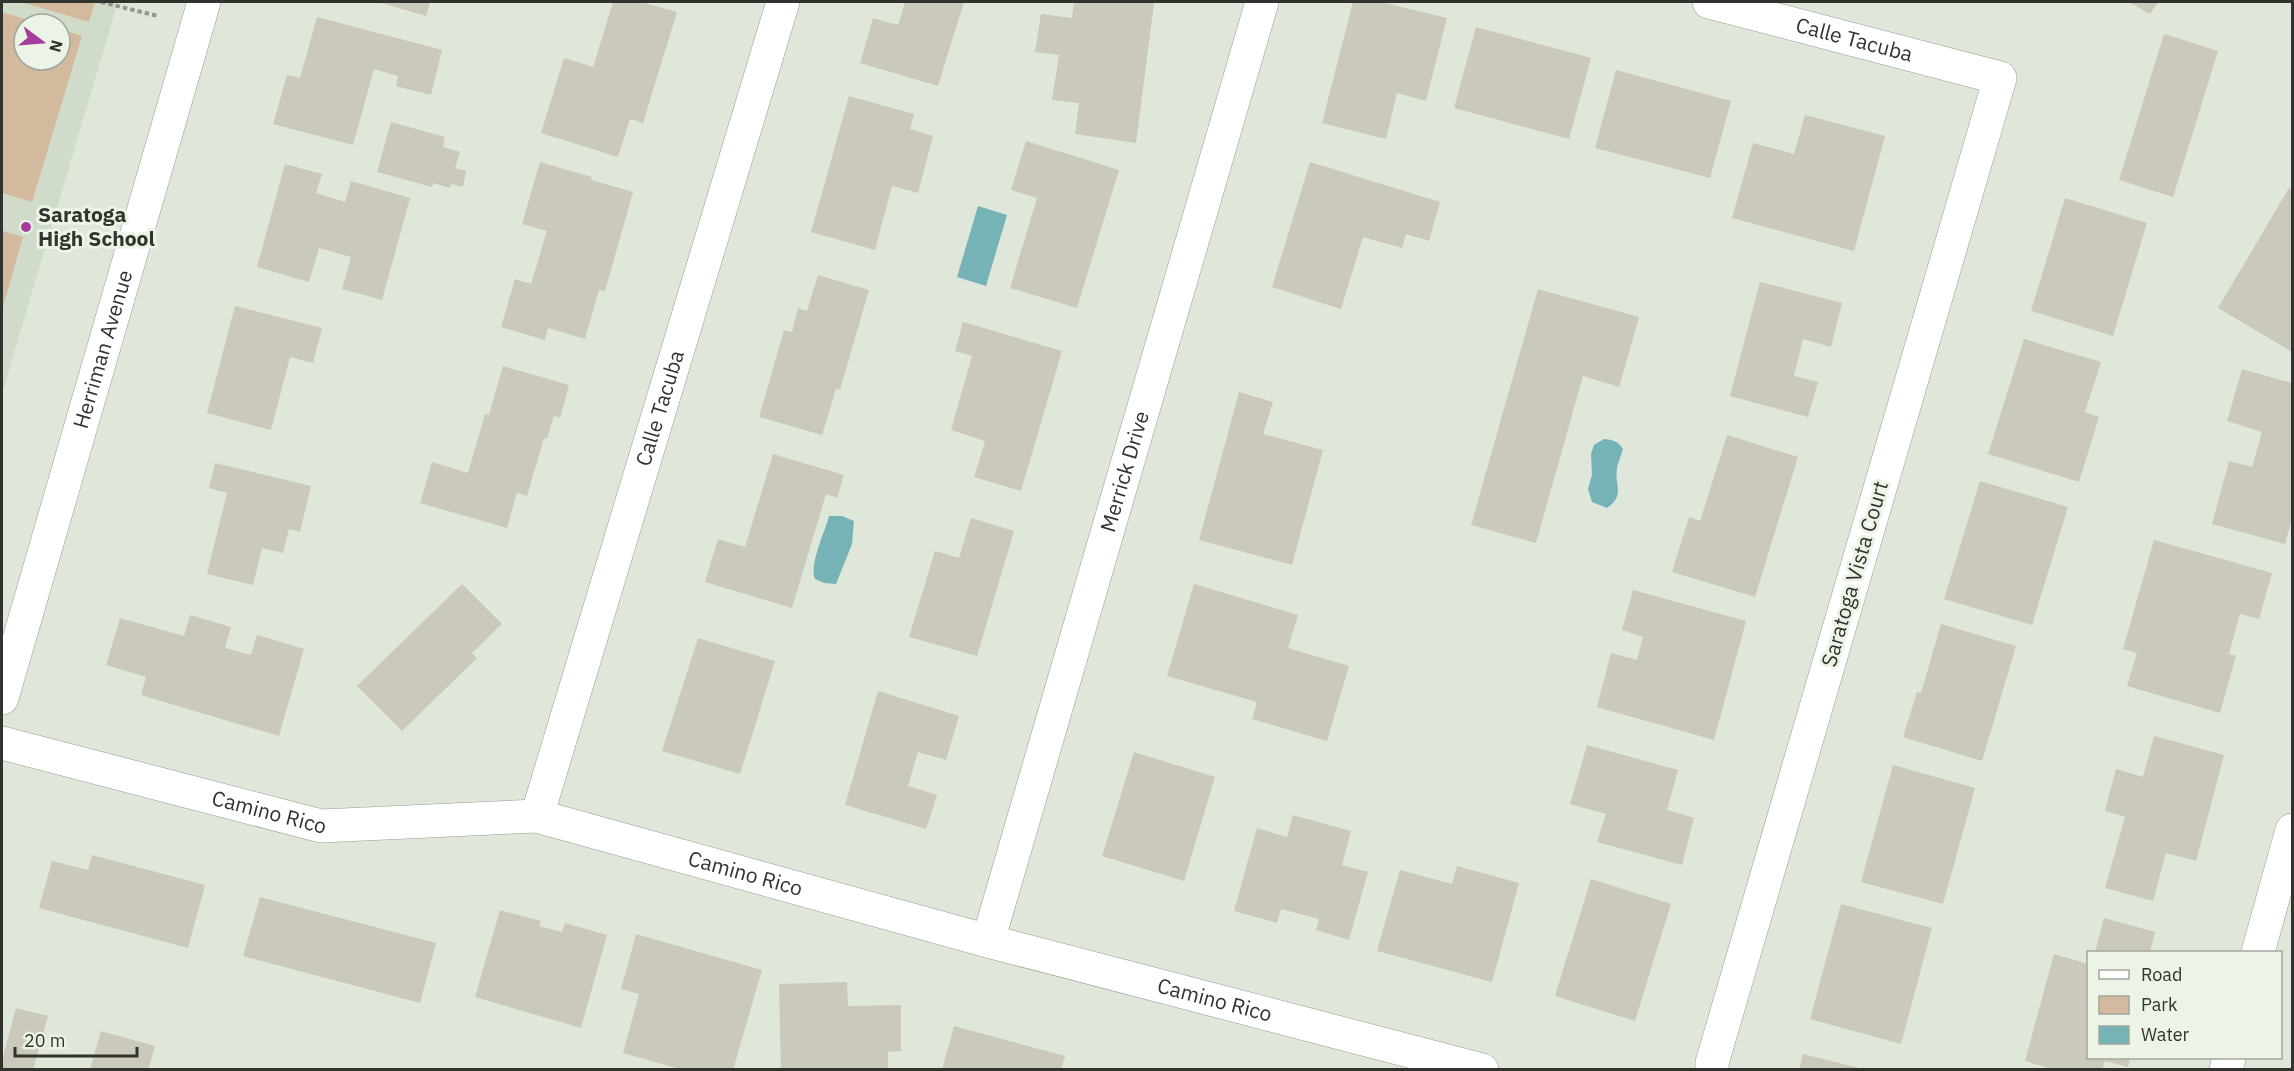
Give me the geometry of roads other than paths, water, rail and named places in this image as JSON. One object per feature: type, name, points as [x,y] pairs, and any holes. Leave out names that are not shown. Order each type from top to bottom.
[{"type":"street","name":"Herriman Avenue","points":[[2,698],[204,2]]},
{"type":"street","name":"Calle Tacuba","points":[[537,816],[783,2]]},
{"type":"street","name":"Merrick Drive","points":[[988,940],[1262,2]]},
{"type":"street","name":"Calle Tacuba","points":[[1709,2],[2000,78]]},
{"type":"street","name":"Saratoga Vista Court","points":[[1712,1070],[1712,1063],[2000,78]]},
{"type":"street","name":"Camino Rico","points":[[2,744],[321,826],[537,816],[988,940],[1482,1070]]},
{"type":"street","points":[[2258,951],[2292,830]]},
{"type":"water","points":[[978,206],[1007,215],[986,286],[957,277]]},
{"type":"water","points":[[1604,439],[1615,441],[1623,449],[1616,475],[1618,494],[1607,508],[1592,502],[1588,489],[1592,475],[1591,454],[1594,445]]},
{"type":"water","points":[[829,516],[842,516],[854,521],[852,544],[836,584],[824,583],[815,579],[814,573],[816,557]]},
{"type":"place","name":"Saratoga High School","points":[[26,227]]}]
